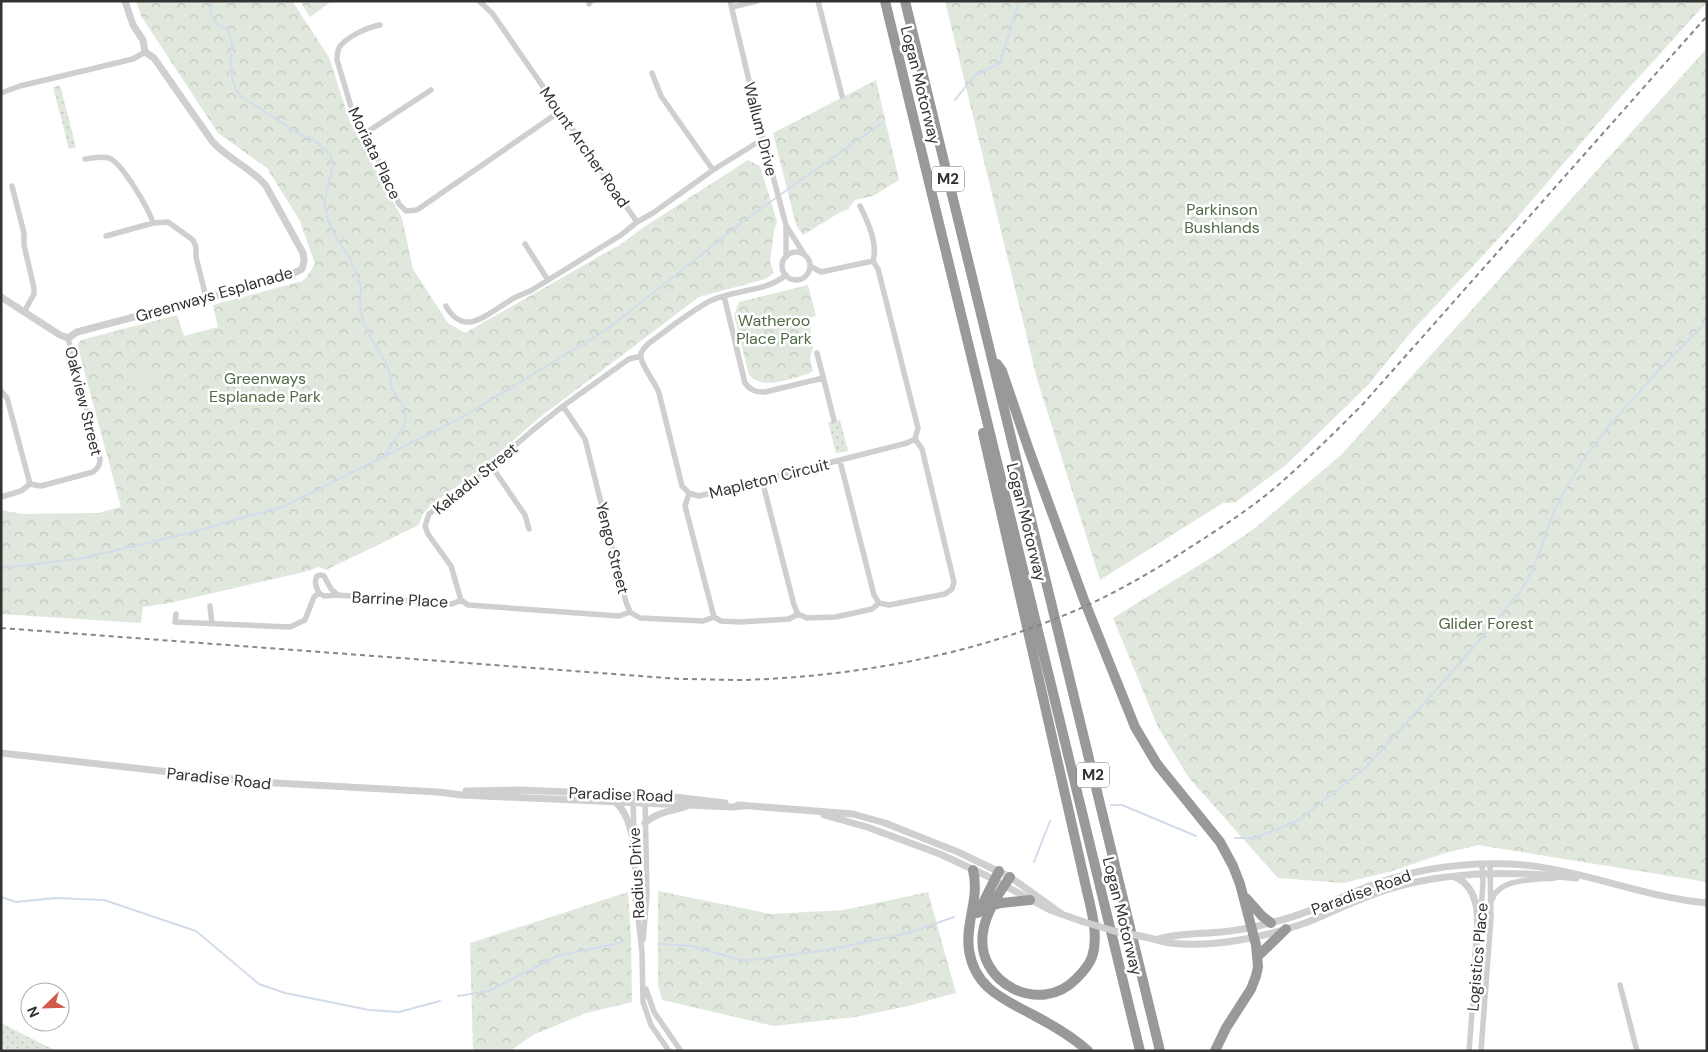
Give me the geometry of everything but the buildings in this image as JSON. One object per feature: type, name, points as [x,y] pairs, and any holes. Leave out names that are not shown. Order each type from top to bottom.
[{"type":"highway","name":"Logan Motorway","points":[[885,1],[1140,1051]]},
{"type":"highway","name":"Logan Motorway","points":[[905,1],[1160,1051]]},
{"type":"highway","points":[[992,357],[1002,371],[1084,600],[1135,727],[1157,764],[1220,842],[1233,866],[1243,896],[1253,932],[1258,967],[1254,982],[1226,1028],[1215,1051]]},
{"type":"highway","points":[[978,385],[978,407],[989,462],[1091,913],[1094,942],[1088,965],[1072,984],[1048,994],[1023,993],[1008,986],[994,974],[984,954],[983,933],[985,923],[1007,881]]},
{"type":"highway","points":[[973,870],[975,894],[969,931],[969,948],[975,970],[998,997],[1065,1032],[1088,1051]]},
{"type":"highway","points":[[973,912],[978,913],[996,876]]},
{"type":"highway","points":[[1243,896],[1271,923]]},
{"type":"highway","points":[[994,905],[1001,902],[1030,900]]},
{"type":"highway","points":[[1257,957],[1286,929]]},
{"type":"street","name":"Greenways Esplanade","points":[[68,338],[77,332],[286,277],[302,269],[304,261],[292,231],[261,179],[219,150],[154,58],[145,52],[143,40],[133,25],[125,1]]},
{"type":"street","name":"Mount Archer Road","points":[[479,1],[492,13],[637,222],[653,213],[713,170],[763,139]]},
{"type":"street","points":[[731,4],[757,1]]},
{"type":"street","points":[[818,1],[842,96]]},
{"type":"street","name":"Wallum Drive","points":[[731,4],[763,139],[786,225],[786,256]]},
{"type":"street","name":"Moriata Place","points":[[380,25],[369,27],[340,45],[336,54],[355,120],[380,163],[399,204],[406,212],[417,210],[559,112]]},
{"type":"street","points":[[1,93],[20,86],[132,59],[145,52]]},
{"type":"street","points":[[652,73],[661,96],[713,170]]},
{"type":"street","points":[[364,134],[431,90]]},
{"type":"street","points":[[85,159],[109,158],[118,163],[149,210],[153,223]]},
{"type":"street","points":[[12,186],[24,232],[24,245],[34,288],[34,294],[24,312]]},
{"type":"street","points":[[860,206],[868,220],[876,252],[873,261]]},
{"type":"street","points":[[106,236],[153,223],[168,222],[193,240],[206,297]]},
{"type":"street","points":[[446,306],[450,314],[456,319],[468,322],[476,320],[516,296],[532,290],[621,235],[637,222]]},
{"type":"street","points":[[786,225],[808,260],[810,266],[807,274],[801,279],[793,279],[786,275],[783,268],[786,256],[796,252],[804,254]]},
{"type":"street","points":[[525,244],[548,280]]},
{"type":"street","points":[[810,266],[821,272],[873,261]]},
{"type":"street","points":[[840,461],[874,594],[879,603],[889,606],[945,594],[952,589],[954,582],[922,449],[915,438],[918,428],[878,269],[873,261]]},
{"type":"street","points":[[641,356],[649,343],[709,302],[724,296],[776,283],[786,275]]},
{"type":"street","points":[[724,296],[745,383],[750,389],[757,392],[765,392],[823,378]]},
{"type":"street","name":"Oakview Street","points":[[1,297],[60,335],[68,338],[100,464],[93,472],[41,486],[30,484],[21,491],[1,497]]},
{"type":"street","points":[[817,353],[834,420]]},
{"type":"street","name":"Mapleton Circuit","points":[[641,356],[642,363],[656,384],[682,486],[689,493],[700,496],[907,444],[915,438]]},
{"type":"street","name":"Kakadu Street","points":[[461,600],[451,566],[428,534],[425,526],[429,514],[492,467],[563,406],[629,359],[641,356]]},
{"type":"street","points":[[1,391],[7,398],[30,484]]},
{"type":"street","name":"Yengo Street","points":[[563,406],[585,439],[630,612],[640,618],[703,621],[714,617],[721,621],[740,622],[789,619],[798,614]]},
{"type":"street","points":[[492,467],[525,515],[529,529]]},
{"type":"street","points":[[762,480],[794,605],[798,614],[807,618],[836,617],[872,609],[879,603]]},
{"type":"street","points":[[689,493],[686,506],[714,617]]},
{"type":"street","name":"Barrine Place","points":[[338,595],[334,594],[324,576],[317,576],[315,580],[319,593],[324,596],[338,595],[452,604],[461,600]]},
{"type":"street","points":[[176,614],[175,622],[290,627],[305,620],[314,597],[319,593]]},
{"type":"street","points":[[461,600],[468,605],[619,616],[630,612]]},
{"type":"street","points":[[210,606],[212,624]]},
{"type":"street","name":"Paradise Road","points":[[1,754],[258,782],[462,795],[614,801],[634,798]]},
{"type":"street","name":"Paradise Road","points":[[438,792],[519,790],[634,798],[693,805],[743,806]]},
{"type":"street","name":"Paradise Road","points":[[645,799],[682,797],[743,806],[799,809],[866,817],[927,838],[1007,881],[1062,914]]},
{"type":"street","name":"Radius Drive","points":[[634,798],[636,900],[644,979],[643,1002],[651,1024],[668,1051]]},
{"type":"street","name":"Radius Drive","points":[[642,952],[647,895],[645,799]]},
{"type":"street","points":[[614,801],[622,808],[629,823],[634,842]]},
{"type":"street","points":[[645,823],[652,816],[693,805]]},
{"type":"street","name":"Paradise Road","points":[[799,809],[874,829],[912,843],[973,870],[996,876]]},
{"type":"street","name":"Logistics Place","points":[[1480,1051],[1491,905],[1486,864]]},
{"type":"street","name":"Paradise Road","points":[[1007,881],[1030,900],[1050,910],[1081,921],[1114,931],[1168,942],[1205,944],[1253,932],[1271,923],[1409,873],[1442,867],[1510,864],[1546,868],[1671,897],[1707,903]]},
{"type":"street","name":"Logistics Place","points":[[1469,1051],[1475,965],[1487,875]]},
{"type":"street","name":"Paradise Road","points":[[1158,939],[1182,934],[1286,929],[1387,889],[1424,880],[1454,876],[1546,875],[1624,886]]},
{"type":"street","points":[[1454,876],[1468,884],[1472,890],[1476,905],[1475,965]]},
{"type":"street","points":[[1491,905],[1494,895],[1498,890],[1515,882],[1570,878]]},
{"type":"street","name":"Radius Drive","points":[[644,979],[649,1001],[654,1012],[681,1051]]},
{"type":"street","points":[[1620,985],[1637,1051]]},
{"type":"green space","name":"Greenways Esplanade Park","points":[[136,1],[292,1],[329,57],[350,122],[402,218],[413,269],[448,323],[465,333],[621,244],[748,160],[760,166],[777,221],[770,261],[774,273],[766,279],[699,297],[539,418],[477,472],[432,504],[422,515],[419,525],[326,570],[319,567],[170,603],[143,607],[141,623],[1,614],[1,510],[22,514],[98,513],[121,507],[78,348],[81,340],[177,315],[184,336],[218,327],[213,305],[302,281],[315,264],[300,221],[267,168],[218,133],[141,16]]},
{"type":"green space","points":[[300,1],[332,1],[310,17]]},
{"type":"green space","name":"Parkinson Bushlands","points":[[945,1],[1707,2],[1619,99],[1503,234],[1412,331],[1368,385],[1286,465],[1236,502],[1223,503],[1100,580],[1037,379]]},
{"type":"green space","name":"Glider Forest","points":[[1707,48],[1707,882],[1478,845],[1442,854],[1389,872],[1343,883],[1278,878],[1189,778],[1158,727],[1113,618],[1217,554],[1255,528],[1342,454]]},
{"type":"green space","points":[[876,80],[899,180],[873,196],[855,200],[849,209],[803,235],[796,225],[773,133]]},
{"type":"green space","points":[[60,85],[76,147],[69,149],[53,87]]},
{"type":"green space","name":"Watheroo Place Park","points":[[808,285],[816,316],[809,318],[813,348],[810,358],[813,371],[777,382],[769,383],[755,380],[749,375],[734,315],[739,302]]},
{"type":"green space","points":[[290,307],[298,345],[294,346],[286,308]]},
{"type":"green space","points":[[147,370],[150,382],[130,387],[127,375]]},
{"type":"green space","points":[[277,372],[290,374],[288,392],[275,390]]},
{"type":"green space","points":[[840,420],[848,451],[836,453],[828,422]]},
{"type":"green space","points":[[658,891],[771,914],[844,910],[928,892],[956,993],[908,1006],[855,1017],[774,1026],[662,1000],[658,985]]},
{"type":"green space","points":[[628,892],[632,1002],[586,1013],[533,1035],[510,1051],[473,1051],[470,943]]},
{"type":"green space","points":[[1,1023],[56,1051],[1,1051]]},
{"type":"waterway","points":[[212,1],[210,14],[218,25],[228,30],[232,43],[232,78],[236,90],[242,97],[301,135],[314,140],[330,154],[333,166],[324,202],[328,220],[337,239],[351,260],[361,287],[360,306],[363,321],[388,366],[392,390],[403,405],[406,418],[404,427],[385,455]]},
{"type":"waterway","points":[[955,100],[975,75],[1000,63],[1019,1]]},
{"type":"waterway","points":[[1,567],[83,558],[185,534],[285,506],[459,419],[606,330],[753,214],[882,123]]},
{"type":"waterway","points":[[1235,838],[1255,838],[1299,820],[1366,767],[1401,729],[1520,592],[1534,567],[1556,506],[1582,462],[1608,427],[1658,371],[1707,321]]},
{"type":"waterway","points":[[1111,805],[1122,805],[1196,836]]},
{"type":"waterway","points":[[1034,862],[1050,821]]},
{"type":"waterway","points":[[1,897],[16,902],[55,898],[104,900],[196,931],[259,984],[285,993],[369,1010],[399,1012],[440,1001]]},
{"type":"waterway","points":[[658,944],[691,946],[745,961],[827,950],[908,933],[954,917]]},
{"type":"waterway","points":[[458,996],[489,991],[557,956],[624,942]]},
{"type":"railway","points":[[1,628],[680,679],[745,680],[828,674],[912,661],[993,641],[1033,627],[1102,598],[1159,567],[1244,512],[1288,476],[1363,404],[1707,16]]}]
